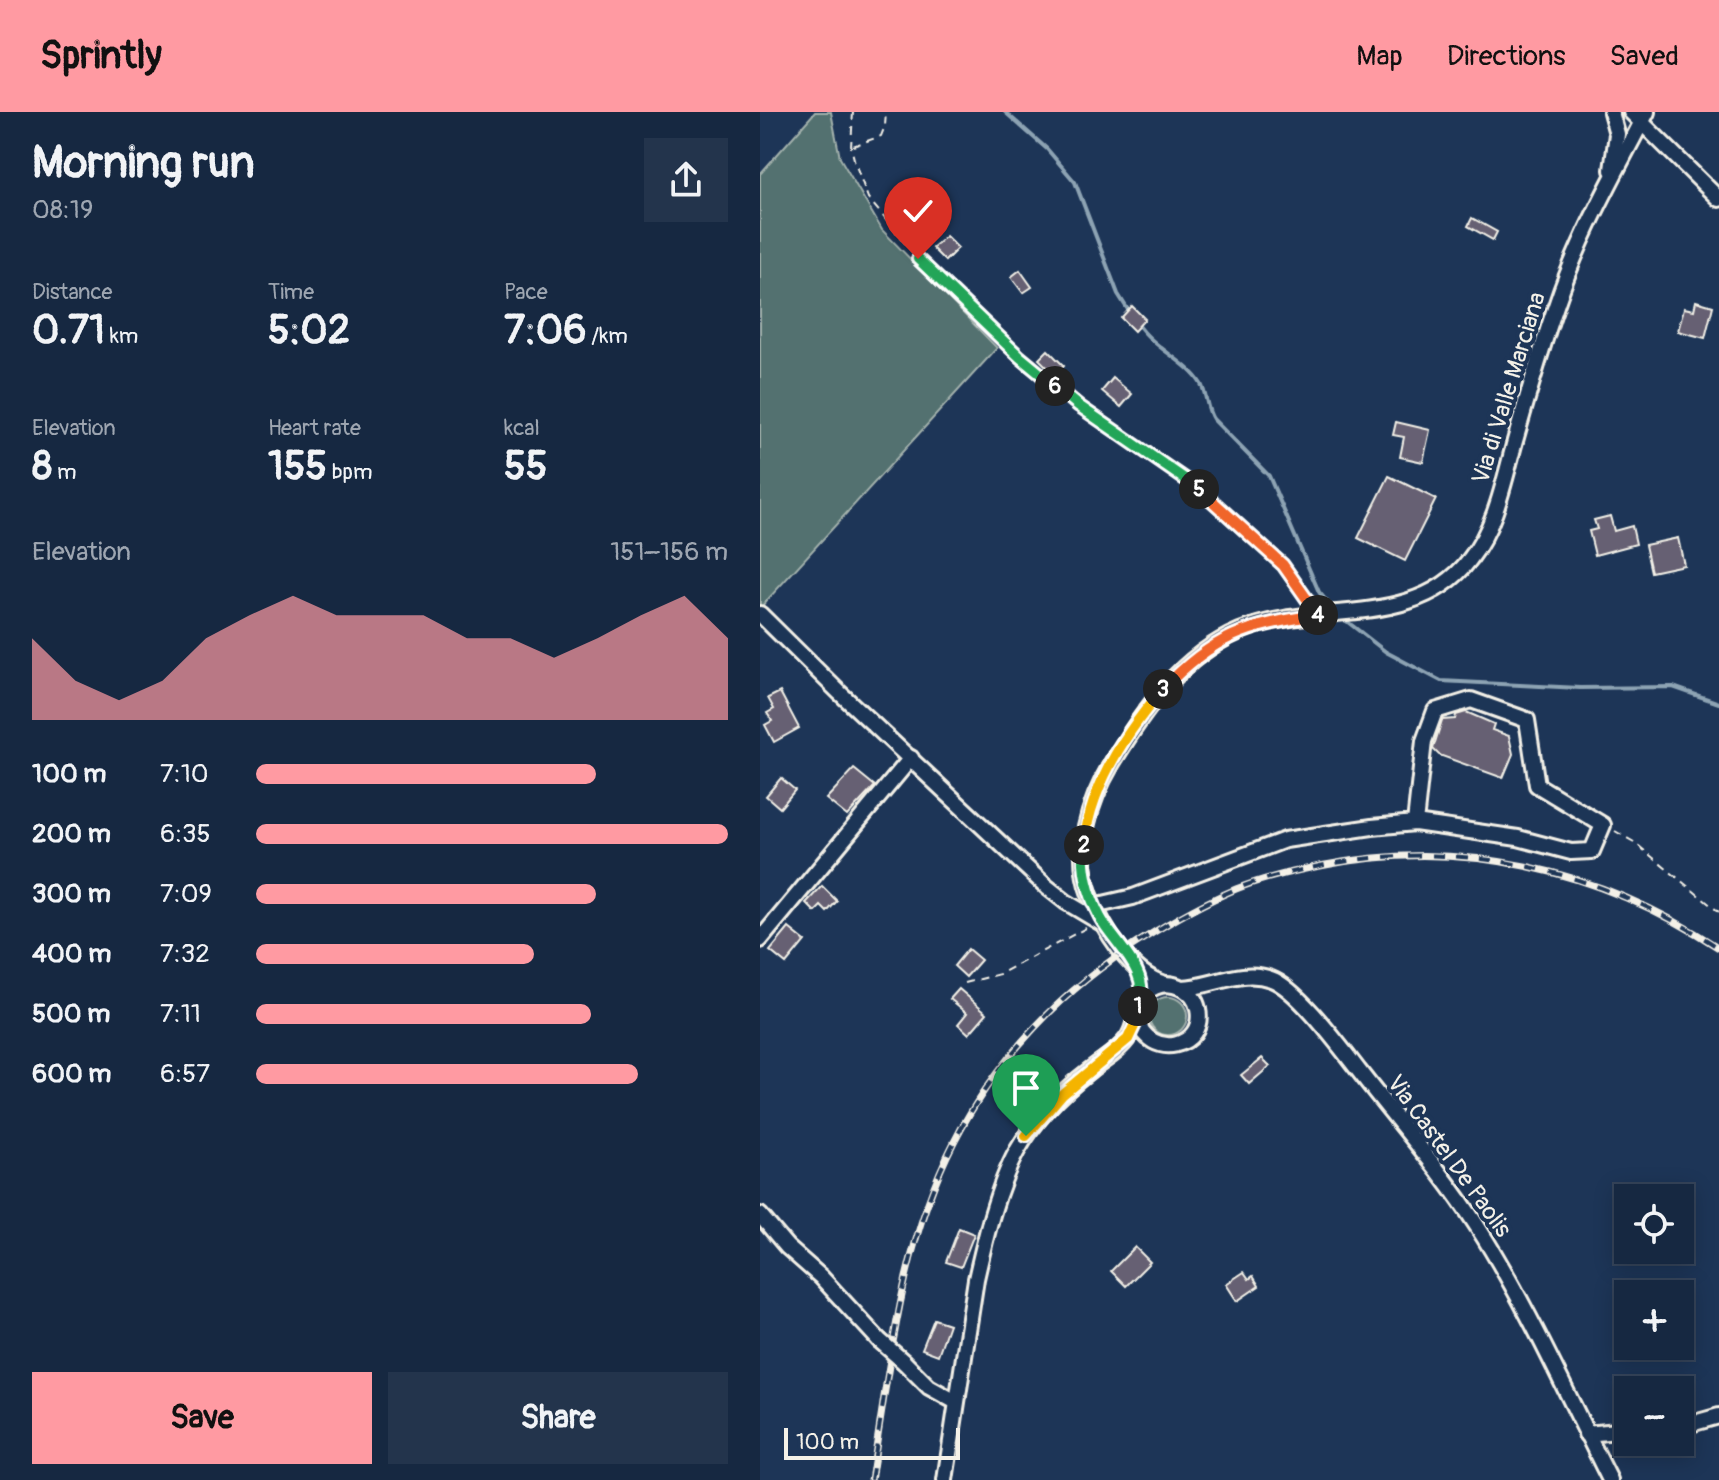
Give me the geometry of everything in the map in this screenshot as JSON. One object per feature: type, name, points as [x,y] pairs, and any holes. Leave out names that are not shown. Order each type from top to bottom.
[{"type":"street","points":[[1601,204],[1616,153],[1616,130],[1611,112]]},
{"type":"street","points":[[1640,115],[1719,199]]},
{"type":"street","name":"Via di Valle Marciana","points":[[1101,923],[1087,886],[1083,859],[1090,809],[1104,776],[1152,703],[1189,664],[1224,639],[1260,624],[1388,607],[1428,593],[1460,572],[1479,547],[1499,499],[1557,302],[1640,115]]},
{"type":"street","points":[[760,614],[1051,891],[1101,923],[1136,969],[1150,979],[1182,988],[1193,997],[1198,1010]]},
{"type":"street","points":[[1094,906],[1147,892],[1285,840],[1415,823],[1518,838],[1571,852],[1592,851],[1603,825],[1537,785],[1527,720],[1471,700],[1435,711],[1424,741],[1415,823]]},
{"type":"street","points":[[760,940],[911,758]]},
{"type":"street","points":[[945,1480],[979,1264],[1012,1159],[1049,1106],[1128,1039],[1137,1020],[1141,1000],[1136,969]]},
{"type":"street","name":"Via Castel De Paolis","points":[[1182,988],[1247,975],[1275,980],[1286,987],[1335,1041],[1476,1223],[1506,1275],[1610,1480]]},
{"type":"street","points":[[1141,1000],[1147,992],[1165,984]]},
{"type":"street","points":[[1137,1020],[1145,1036],[1160,1045],[1177,1045],[1196,1027],[1205,991],[1212,984]]},
{"type":"street","points":[[1116,1051],[1145,1036]]},
{"type":"street","points":[[760,1215],[787,1247],[821,1277],[879,1340],[929,1387],[956,1402]]},
{"type":"street","points":[[1694,1423],[1719,1416]]},
{"type":"street","points":[[1586,1434],[1614,1431]]},
{"type":"path","points":[[853,112],[851,147],[868,198],[939,282],[1020,357],[1079,406],[1199,489],[1283,565],[1319,615]]},
{"type":"path","points":[[851,147],[881,136],[886,112]]},
{"type":"path","points":[[1603,825],[1634,842],[1719,912]]},
{"type":"path","points":[[965,983],[1000,974],[1101,923]]},
{"type":"green space","points":[[815,112],[831,112],[840,158],[882,230],[997,348],[760,608],[760,174]]},
{"type":"green space","points":[[1168,997],[1182,1002],[1187,1016],[1182,1030],[1168,1035],[1154,1030],[1149,1016],[1154,1002]]},
{"type":"building","points":[[1472,218],[1497,232],[1493,240],[1468,226]]},
{"type":"building","points":[[946,236],[958,248],[945,261],[932,248]]},
{"type":"building","points":[[1020,270],[1032,287],[1023,293],[1011,277]]},
{"type":"building","points":[[1696,301],[1713,306],[1705,338],[1678,331],[1684,308],[1694,310]]},
{"type":"building","points":[[1132,306],[1145,319],[1134,331],[1121,318]]},
{"type":"building","points":[[1048,350],[1064,366],[1055,375],[1039,359]]},
{"type":"building","points":[[1113,378],[1132,394],[1121,407],[1102,391]]},
{"type":"building","points":[[1396,422],[1430,430],[1423,462],[1400,457],[1404,437],[1393,435]]},
{"type":"building","points":[[1389,476],[1436,499],[1405,561],[1358,538]]},
{"type":"building","points":[[1610,516],[1614,531],[1632,526],[1636,544],[1595,555],[1589,531],[1597,529],[1594,520]]},
{"type":"building","points":[[1678,538],[1684,565],[1651,572],[1645,545]]},
{"type":"building","points":[[780,692],[799,728],[774,742],[765,725],[772,721],[767,713],[774,709],[768,698]]},
{"type":"building","points":[[1466,712],[1494,724],[1492,730],[1509,736],[1513,754],[1503,778],[1439,755],[1433,749],[1442,720],[1455,719],[1456,715]]},
{"type":"building","points":[[854,769],[875,786],[847,816],[826,799]]},
{"type":"building","points":[[781,778],[795,790],[780,808],[766,796]]},
{"type":"building","points":[[822,886],[837,901],[827,912],[821,906],[815,912],[806,903]]},
{"type":"building","points":[[789,928],[805,941],[786,964],[770,951]]},
{"type":"building","points":[[968,949],[981,960],[966,977],[954,966]]},
{"type":"building","points":[[959,989],[987,1013],[969,1034],[958,1024],[967,1013],[950,999]]},
{"type":"building","points":[[1262,1058],[1270,1066],[1249,1084],[1241,1075]]},
{"type":"building","points":[[959,1228],[974,1234],[961,1267],[946,1262]]},
{"type":"building","points":[[1135,1247],[1150,1262],[1126,1286],[1111,1271]]},
{"type":"building","points":[[1244,1272],[1249,1279],[1253,1276],[1259,1286],[1237,1301],[1226,1284]]},
{"type":"building","points":[[934,1319],[949,1324],[938,1355],[922,1349]]},
{"type":"waterway","points":[[1005,112],[1047,149],[1075,182],[1118,294],[1130,313]]},
{"type":"waterway","points":[[1137,323],[1152,340],[1195,376],[1203,388],[1213,419],[1269,476],[1319,592],[1334,610]]},
{"type":"waterway","points":[[1340,616],[1386,652],[1441,681],[1580,688],[1673,687],[1719,703]]},
{"type":"railway","points":[[871,1480],[891,1351],[909,1265],[921,1223],[954,1142],[990,1082],[1035,1028],[1086,980],[1143,939],[1212,900],[1267,878],[1373,858],[1425,855],[1477,858],[1527,866],[1577,880],[1626,898],[1719,948]]},
{"type":"route","points":[[918,259],[1020,357],[1079,406],[1199,489],[1283,565],[1319,615],[1242,630],[1199,655],[1178,673],[1152,703],[1104,776],[1086,826],[1084,873],[1090,897],[1101,919],[1136,969],[1141,987],[1137,1020],[1128,1039],[1049,1106],[1026,1136]]}]
